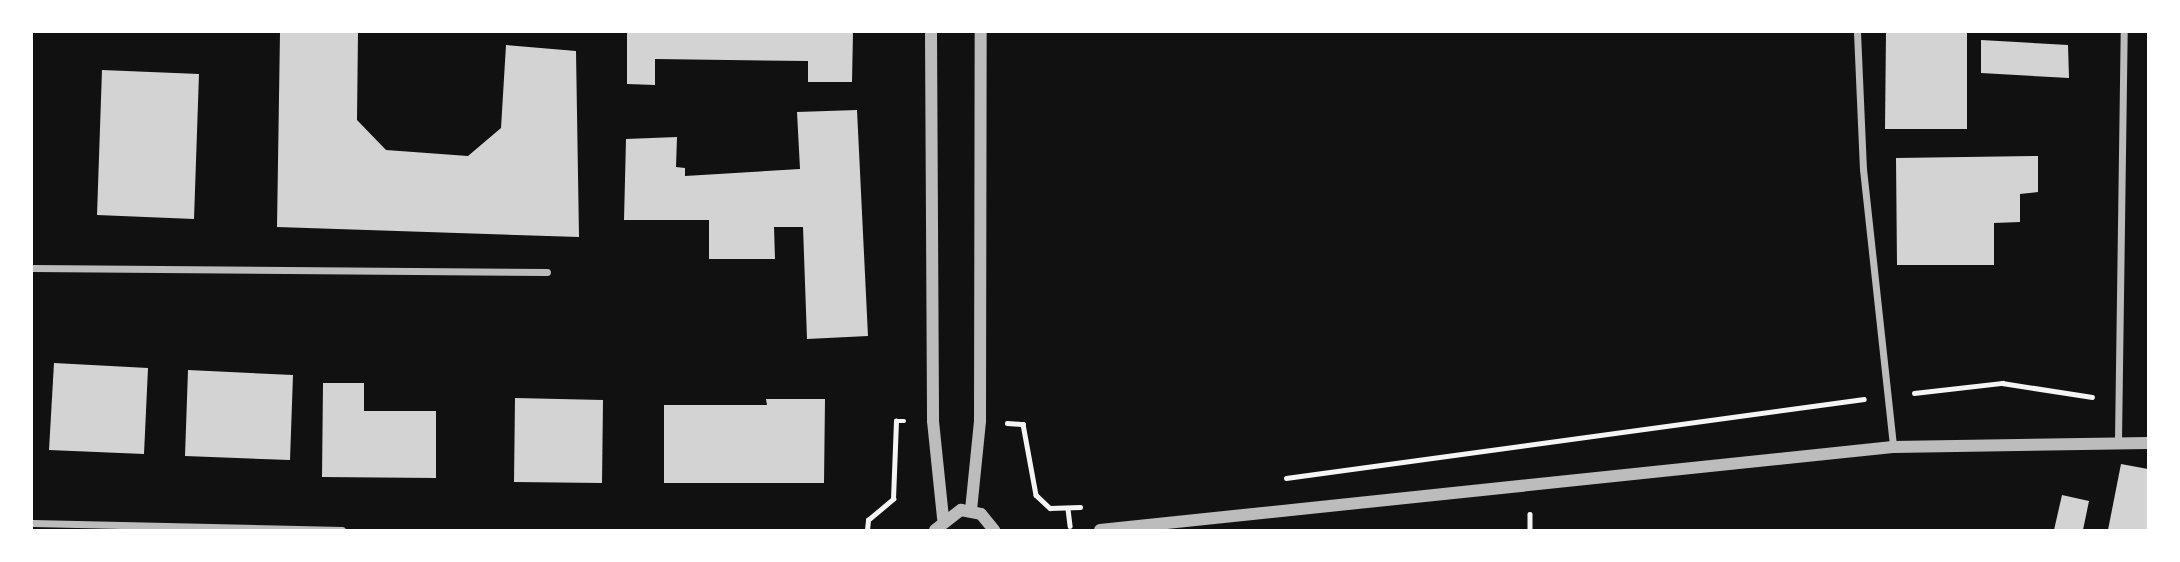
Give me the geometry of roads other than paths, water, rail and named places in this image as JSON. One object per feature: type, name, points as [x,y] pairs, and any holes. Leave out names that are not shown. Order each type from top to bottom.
[{"type":"street","points":[[931,32],[933,421],[943,518],[935,530]]},
{"type":"street","points":[[971,510],[980,421],[981,32]]},
{"type":"street","points":[[1857,32],[1863,169],[1893,447]]},
{"type":"street","points":[[2118,440],[2124,32]]},
{"type":"street","points":[[32,268],[547,272]]},
{"type":"street","points":[[1100,530],[1893,447],[2118,440],[2148,443]]},
{"type":"street","points":[[943,518],[971,510]]},
{"type":"street","points":[[971,510],[994,530]]},
{"type":"street","points":[[32,523],[342,530]]}]
